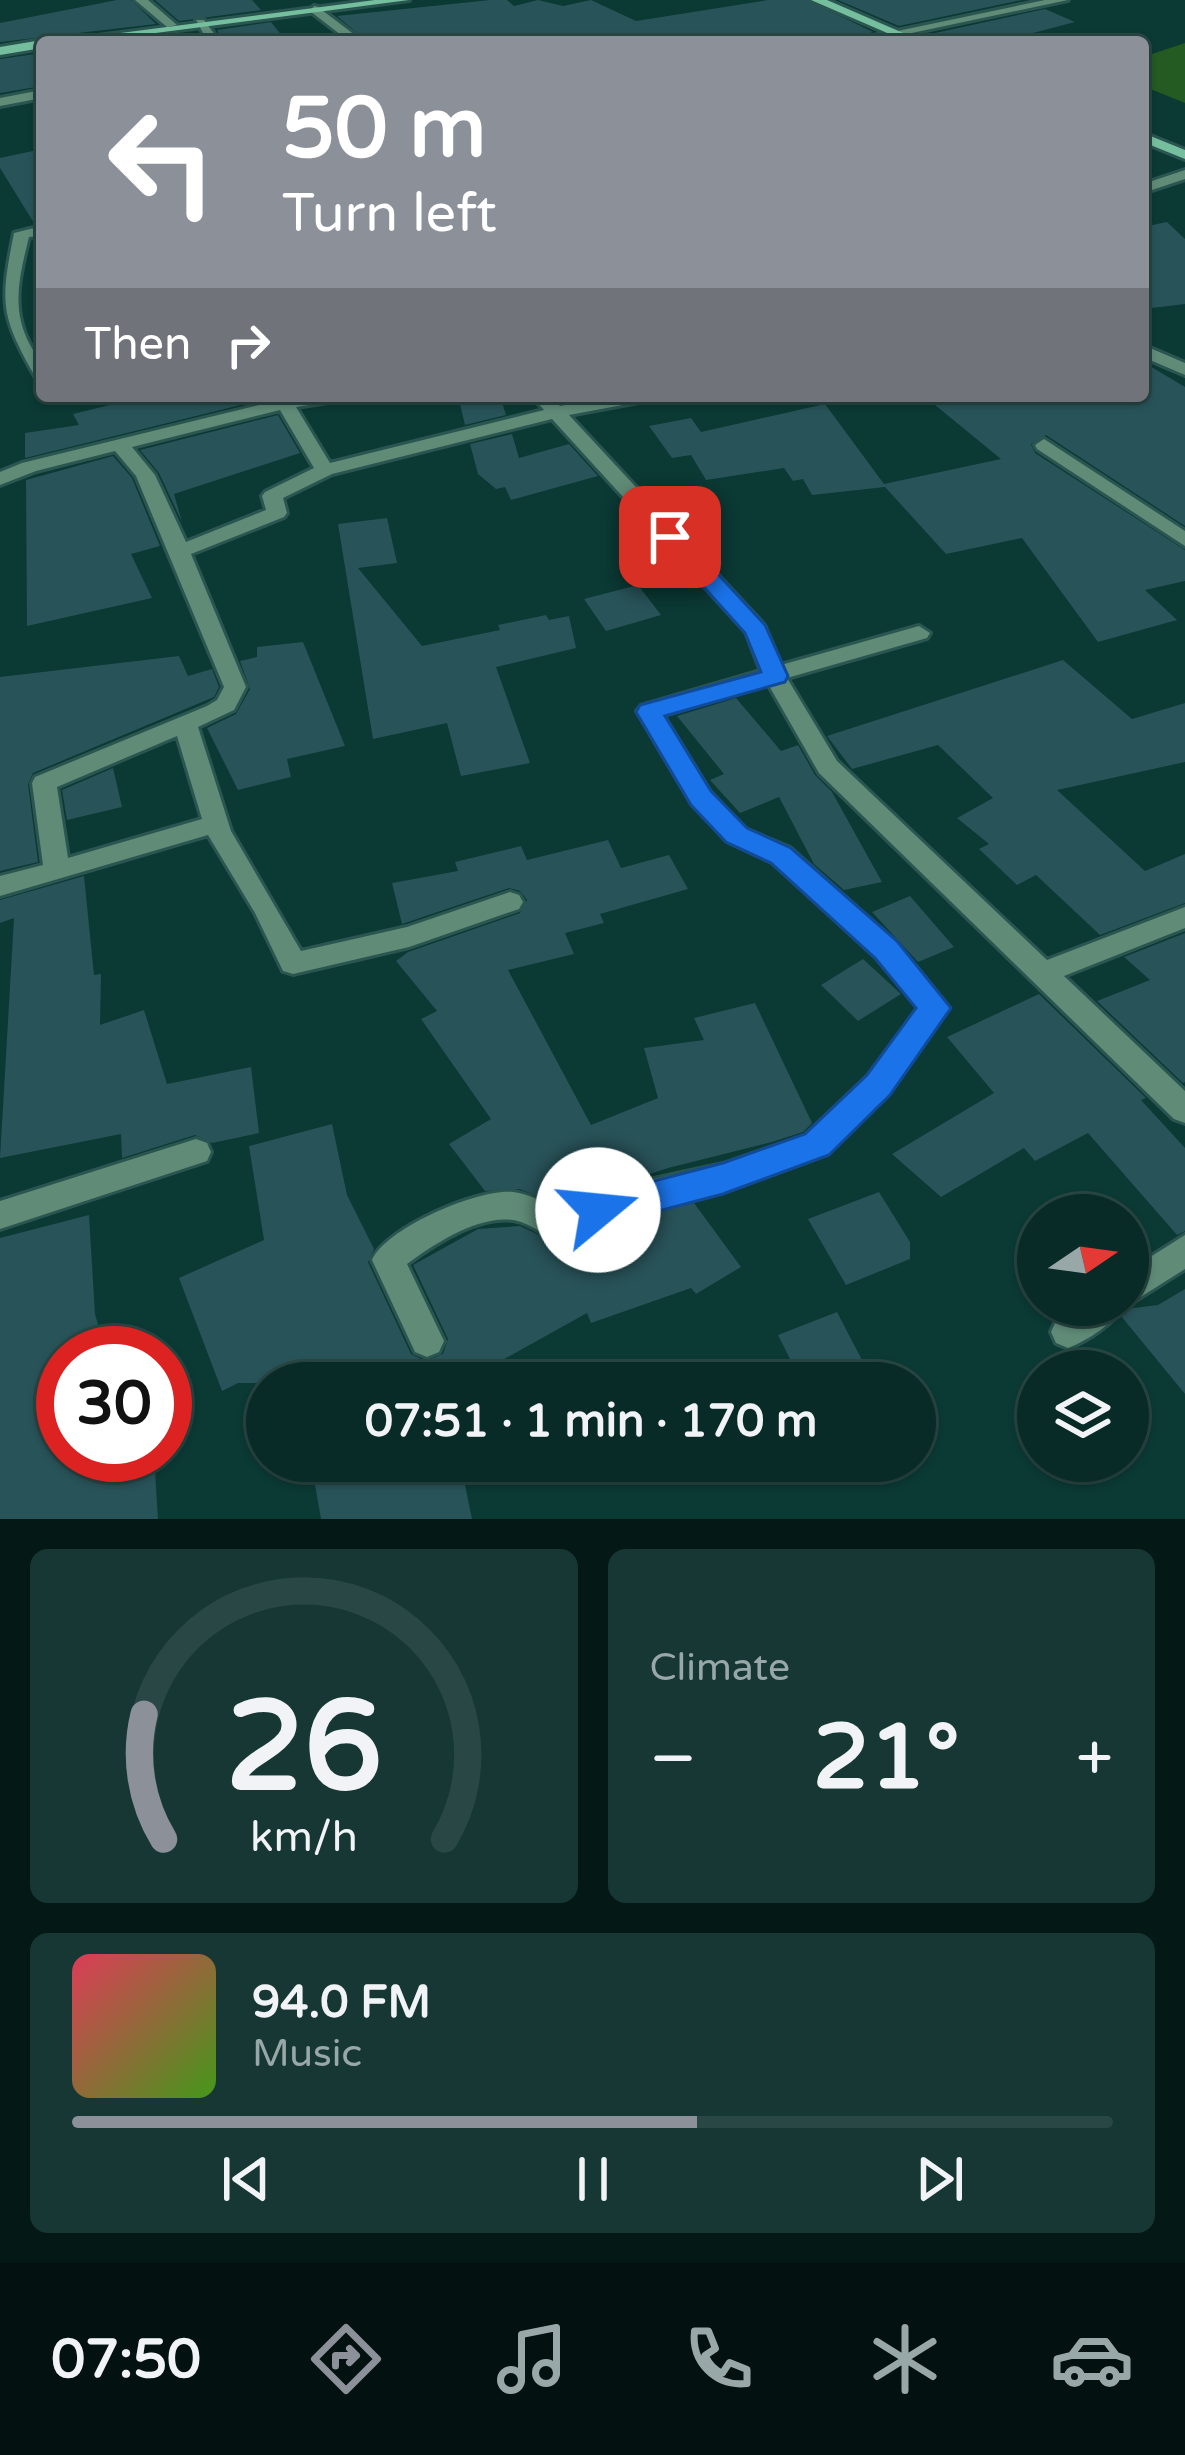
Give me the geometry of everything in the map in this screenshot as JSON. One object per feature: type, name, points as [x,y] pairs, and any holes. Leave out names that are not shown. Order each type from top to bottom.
[{"type":"main road","points":[[97,36],[403,0]]},
{"type":"main road","points":[[818,0],[904,36]]},
{"type":"main road","points":[[0,51],[36,45]]},
{"type":"main road","points":[[1149,140],[1185,155]]},
{"type":"street","points":[[141,0],[171,25]]},
{"type":"street","points":[[876,36],[1062,0]]},
{"type":"street","points":[[314,9],[350,36]]},
{"type":"street","points":[[200,22],[210,36]]},
{"type":"street","points":[[0,102],[36,95]]},
{"type":"street","points":[[1149,187],[1185,174]]},
{"type":"street","points":[[36,232],[22,233],[4,292],[17,335],[36,365]]},
{"type":"street","points":[[1149,353],[1185,370]]},
{"type":"street","points":[[0,479],[29,467],[291,402]]},
{"type":"street","points":[[284,403],[325,470]]},
{"type":"street","points":[[180,550],[277,513],[272,496],[325,470],[549,404],[756,630],[776,676],[828,767],[1185,1110]]},
{"type":"street","points":[[57,872],[44,783],[226,705],[235,687],[146,475],[124,456],[121,446]]},
{"type":"street","points":[[1043,446],[1185,540]]},
{"type":"street","points":[[428,1341],[388,1260],[403,1242],[505,1205],[555,1225],[640,1196],[723,1178],[817,1145],[878,1085],[935,1008],[886,950],[781,855],[736,835],[701,798],[649,712],[920,633]]},
{"type":"street","points":[[185,723],[216,824],[293,963],[409,937],[510,902]]},
{"type":"street","points":[[0,886],[216,824]]},
{"type":"street","points":[[1046,972],[1185,917]]},
{"type":"street","points":[[0,1215],[196,1152]]},
{"type":"street","points":[[1149,1275],[1185,1250]]},
{"type":"street","points":[[1068,1332],[1076,1326]]},
{"type":"green space","points":[[1185,43],[1185,103],[1149,88],[1149,55]]},
{"type":"building","points":[[131,0],[156,24],[0,42],[0,23]]},
{"type":"building","points":[[155,0],[252,0],[261,10],[179,21]]},
{"type":"building","points":[[490,0],[507,0],[514,6],[538,0],[563,6],[591,0],[636,21],[768,0],[807,0],[873,32],[860,36],[361,36],[337,16]]},
{"type":"building","points":[[838,0],[1022,0],[899,26]]},
{"type":"building","points":[[1045,9],[1075,22],[1022,36],[921,36]]},
{"type":"building","points":[[271,22],[282,36],[220,36],[217,30]]},
{"type":"building","points":[[36,54],[36,87],[0,93],[0,59]]},
{"type":"building","points":[[36,150],[36,223],[0,168],[0,158]]},
{"type":"building","points":[[1167,222],[1185,239],[1185,304],[1149,308],[1149,226]]},
{"type":"building","points":[[1149,366],[1185,387],[1185,526],[1046,435],[1031,444],[1035,453],[1185,550],[1185,581],[1145,590],[1177,620],[1098,642],[1022,538],[946,554],[885,487],[812,495],[803,479],[793,481],[784,468],[706,480],[691,455],[672,458],[649,426],[691,418],[701,432],[825,404],[884,484],[1001,459],[931,402],[1149,402]]},
{"type":"building","points":[[122,402],[253,402],[25,458],[25,433],[79,425],[73,414]]},
{"type":"building","points":[[459,402],[502,402],[506,415],[465,425]]},
{"type":"building","points":[[278,415],[300,453],[174,494],[182,522],[159,473],[140,450]]},
{"type":"building","points":[[512,434],[519,458],[569,444],[598,476],[511,500],[505,487],[496,489],[478,474],[470,444]]},
{"type":"building","points":[[113,456],[132,478],[160,546],[131,554],[152,598],[27,626],[26,480]]},
{"type":"building","points":[[387,518],[397,563],[358,568],[422,646],[546,615],[549,620],[569,616],[576,648],[496,667],[530,763],[461,776],[447,723],[373,739],[338,524]]},
{"type":"building","points":[[638,585],[661,615],[606,631],[584,599]]},
{"type":"building","points":[[303,642],[345,746],[287,759],[291,777],[238,790],[207,728],[236,714],[250,689],[240,661],[257,657],[257,647]]},
{"type":"building","points":[[179,656],[188,676],[212,669],[219,687],[214,697],[33,773],[28,784],[38,862],[0,871],[0,677]]},
{"type":"building","points":[[1063,660],[1132,719],[1185,703],[1185,762],[1057,790],[1145,871],[1185,854],[1185,903],[1100,935],[1036,875],[1017,885],[979,849],[989,844],[957,818],[993,798],[938,745],[852,769],[827,736]]},
{"type":"building","points":[[736,698],[781,751],[798,745],[815,775],[832,792],[882,882],[844,890],[814,864],[779,797],[740,813],[710,780],[724,774],[677,716]]},
{"type":"building","points":[[113,768],[122,807],[67,820],[62,790]]},
{"type":"building","points":[[608,840],[621,868],[669,855],[688,889],[600,914],[604,923],[565,933],[574,954],[508,970],[591,1125],[658,1098],[644,1048],[704,1040],[694,1018],[755,1003],[812,1123],[803,1132],[668,1168],[558,1205],[520,1189],[485,1191],[449,1144],[491,1119],[421,1019],[437,1011],[396,961],[408,952],[520,913],[527,900],[520,891],[509,888],[402,924],[392,883],[458,871],[455,862],[521,846],[527,860]]},
{"type":"building","points":[[84,876],[94,975],[101,974],[100,1025],[144,1010],[167,1084],[251,1067],[259,1133],[212,1143],[195,1135],[122,1158],[121,1134],[0,1158],[14,918],[0,923],[0,900]]},
{"type":"building","points":[[910,896],[954,947],[918,962],[872,912]]},
{"type":"building","points":[[1185,933],[1183,1083],[1097,1001],[1150,980],[1124,957]]},
{"type":"building","points":[[863,959],[901,994],[858,1021],[821,985]]},
{"type":"building","points":[[1039,994],[1146,1098],[1141,1100],[1185,1148],[1185,1231],[1177,1235],[1149,1203],[1149,1194],[1141,1194],[1088,1133],[1035,1161],[1024,1148],[941,1197],[892,1154],[994,1093],[947,1037]]},
{"type":"building","points":[[332,1124],[347,1195],[374,1249],[368,1262],[411,1354],[425,1361],[443,1354],[448,1339],[413,1265],[478,1229],[520,1226],[556,1243],[641,1214],[694,1203],[741,1267],[696,1294],[691,1288],[591,1323],[587,1313],[499,1362],[246,1362],[246,1383],[222,1391],[179,1278],[264,1240],[249,1146]]},
{"type":"building","points":[[879,1192],[910,1242],[910,1259],[846,1285],[808,1219]]},
{"type":"building","points":[[89,1215],[98,1326],[36,1326],[36,1482],[156,1482],[158,1519],[0,1519],[0,1238]]},
{"type":"building","points":[[1185,1289],[1185,1394],[1129,1326],[1149,1326],[1149,1306]]},
{"type":"building","points":[[837,1312],[863,1362],[792,1362],[778,1335]]},
{"type":"building","points":[[315,1482],[464,1482],[472,1519],[321,1519]]},
{"type":"route","points":[[598,1210],[723,1178],[817,1145],[878,1085],[935,1008],[886,950],[781,855],[736,835],[701,798],[649,712],[776,676],[756,630],[670,537]]}]
